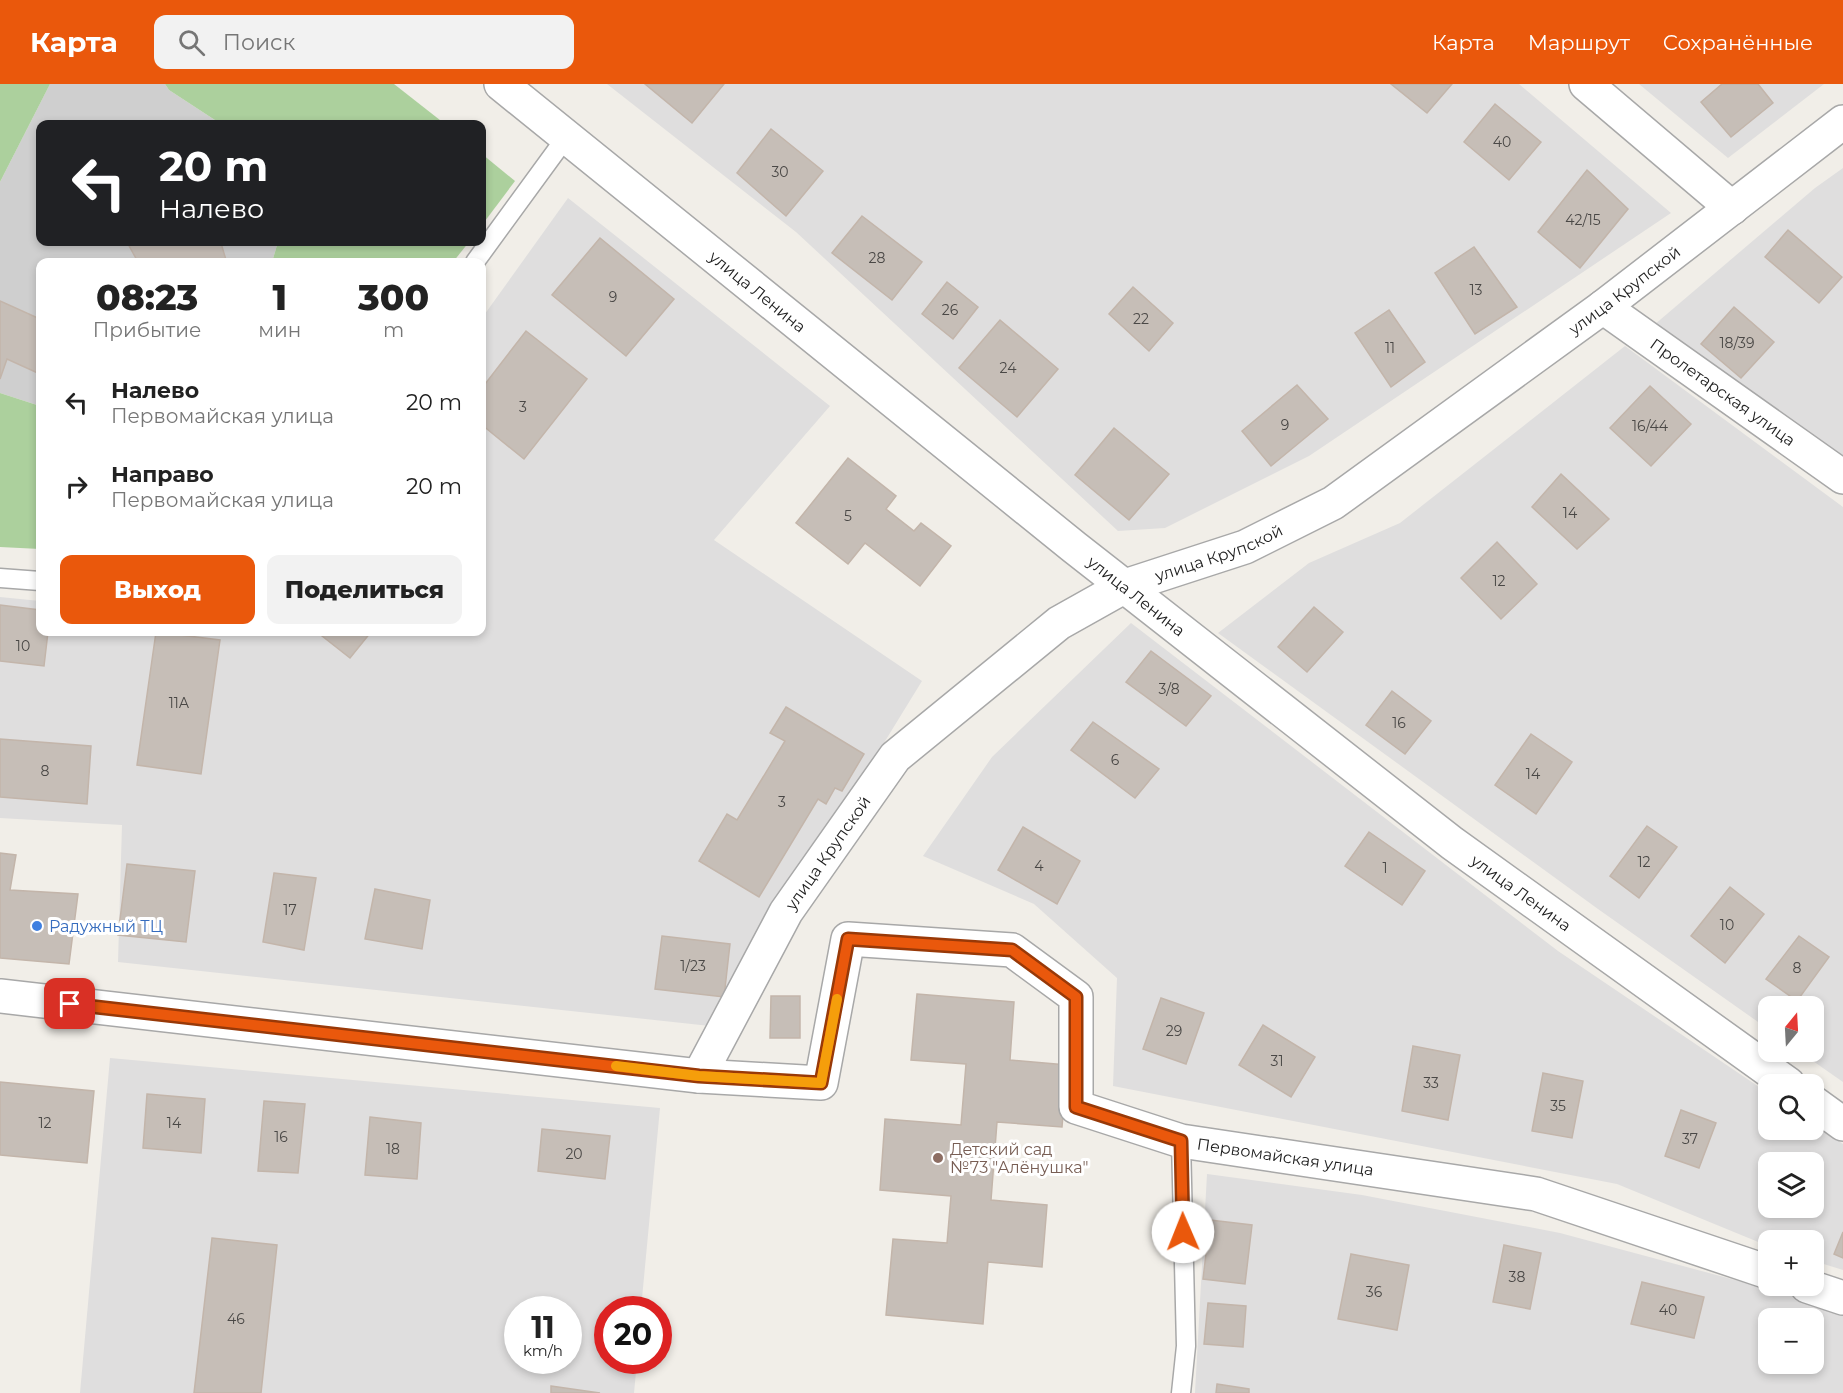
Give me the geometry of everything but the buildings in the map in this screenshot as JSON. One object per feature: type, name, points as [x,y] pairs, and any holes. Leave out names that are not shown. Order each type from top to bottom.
[{"type":"street","name":"улица Ленина","points":[[501,84],[1125,586],[1452,843],[1774,1074]]},
{"type":"street","points":[[1586,84],[1732,208]]},
{"type":"street","name":"улица Крупской","points":[[699,1076],[786,912],[895,757],[1059,623],[1125,586],[1245,547],[1333,503],[1603,307],[1843,122]]},
{"type":"street","name":"Пролетарская улица","points":[[1603,307],[1843,477]]},
{"type":"street","name":"Первомайская улица","points":[[0,996],[699,1076],[821,1083],[848,939],[1012,950],[1076,997],[1076,1107],[1181,1141],[1536,1194],[1758,1269]]},
{"type":"street","points":[[1824,1110],[1843,1124]]},
{"type":"street","points":[[1824,1292],[1843,1298]]},
{"type":"lane","points":[[478,258],[567,136]]},
{"type":"lane","points":[[0,578],[36,581]]},
{"type":"lane","points":[[1181,1141],[1186,1346],[1181,1393]]},
{"type":"shaded area","points":[[50,84],[165,84],[169,90],[215,120],[36,120],[36,246],[277,246],[273,258],[36,258],[36,405],[0,393],[0,182]]},
{"type":"shaded area","points":[[607,84],[1519,84],[1671,213],[1309,456],[1165,528],[1118,531],[796,232]]},
{"type":"shaded area","points":[[1639,84],[1824,84],[1728,158]]},
{"type":"shaded area","points":[[1843,168],[1843,456],[1654,325],[1815,188]]},
{"type":"shaded area","points":[[568,198],[830,406],[714,540],[922,681],[710,1026],[118,962],[122,825],[0,818],[0,597],[36,601],[36,636],[486,636],[486,312]]},
{"type":"shaded area","points":[[1625,346],[1843,507],[1843,1082],[1814,1062],[1824,1062],[1824,996],[1758,996],[1758,1022],[1598,909],[1218,633],[1309,563],[1400,523]]},
{"type":"shaded area","points":[[1131,623],[1558,951],[1758,1086],[1758,1140],[1824,1140],[1824,1131],[1843,1144],[1843,1270],[1824,1264],[1824,1230],[1758,1230],[1758,1242],[1617,1184],[1113,1086],[1117,978],[1034,904],[923,856],[992,757]]},
{"type":"shaded area","points":[[110,1058],[660,1108],[642,1296],[594,1296],[594,1374],[636,1374],[634,1393],[80,1393]]},
{"type":"shaded area","points":[[1207,1174],[1362,1195],[1560,1233],[1758,1286],[1758,1296],[1795,1296],[1843,1309],[1843,1393],[1195,1393]]},
{"type":"green space","points":[[0,84],[50,84],[0,182]]},
{"type":"green space","points":[[165,84],[394,84],[440,120],[215,120],[169,90]]},
{"type":"green space","points":[[486,157],[515,181],[486,220]]},
{"type":"green space","points":[[277,246],[466,246],[456,258],[273,258]]},
{"type":"green space","points":[[0,393],[36,405],[36,549],[0,547]]},
{"type":"slow traffic","points":[[616,1066],[699,1076],[821,1083],[837,999]]},
{"type":"place","name":"Радужный ТЦ","points":[[37,926]]},
{"type":"place","name":"Детский сад №73 \"Алёнушка\"","points":[[938,1158]]},
{"type":"route","points":[[70,1004],[699,1076],[821,1083],[848,939],[1012,950],[1076,997],[1076,1107],[1181,1141],[1183,1232]]}]
